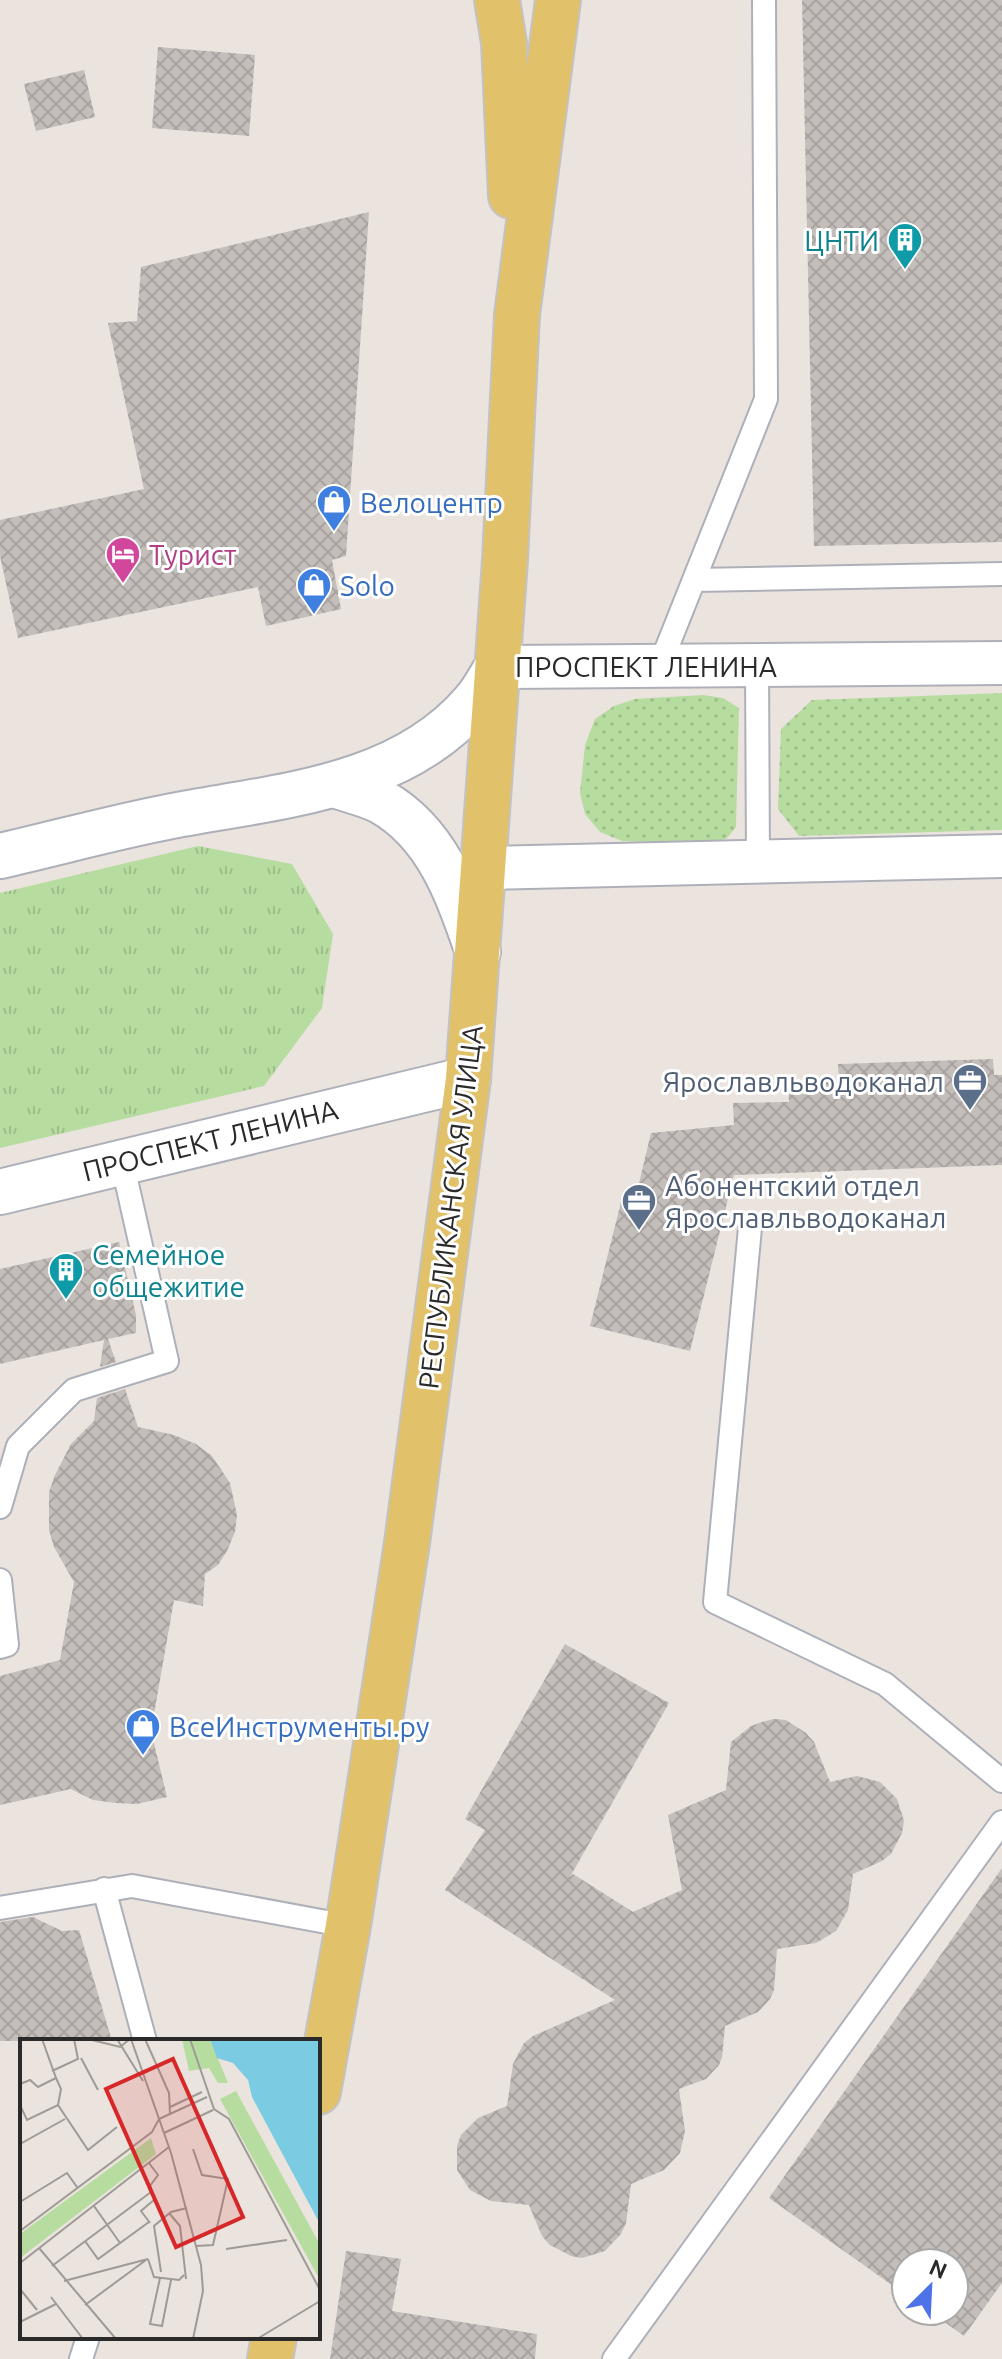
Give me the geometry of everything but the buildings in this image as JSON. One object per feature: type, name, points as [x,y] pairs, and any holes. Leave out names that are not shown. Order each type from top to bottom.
[{"type":"main road","name":"РЕСПУБЛИКАНСКАЯ УЛИЦА","points":[[497,0],[504,43],[517,315]]},
{"type":"main road","name":"РЕСПУБЛИКАНСКАЯ УЛИЦА","points":[[320,2081],[348,1926],[407,1543],[468,1079],[485,868],[517,315],[558,0]]},
{"type":"main road","name":"ПРОСПЕКТ ЛЕНИНА","points":[[0,856],[164,818],[335,785],[388,767],[435,739],[474,702],[497,667]]},
{"type":"main road","points":[[335,785],[382,802],[422,834],[451,878],[478,952]]},
{"type":"main road","name":"ПРОСПЕКТ ЛЕНИНА","points":[[0,1192],[468,1079]]},
{"type":"main road","points":[[270,2359],[274,2339]]},
{"type":"street","name":"ПРОСПЕКТ ЛЕНИНА","points":[[497,667],[1002,663]]},
{"type":"street","points":[[485,868],[1002,856]]},
{"type":"lane","points":[[660,665],[766,399],[764,0]]},
{"type":"lane","points":[[695,580],[1002,574]]},
{"type":"lane","points":[[757,665],[758,861]]},
{"type":"lane","points":[[0,1507],[18,1446],[74,1390],[167,1361],[122,1162]]},
{"type":"lane","points":[[750,1228],[715,1602],[885,1684],[1002,1781]]},
{"type":"lane","points":[[0,1580],[7,1645],[0,1647]]},
{"type":"lane","points":[[614,2359],[1002,1822]]},
{"type":"lane","points":[[0,1908],[132,1886],[348,1926]]},
{"type":"lane","points":[[104,1889],[144,2039]]},
{"type":"lane","points":[[81,2359],[87,2339]]},
{"type":"green space","points":[[1002,693],[1002,830],[799,836],[778,809],[781,729],[812,700]]},
{"type":"green space","points":[[703,695],[723,698],[739,708],[736,827],[727,838],[712,845],[622,841],[600,832],[585,814],[580,793],[585,745],[595,719],[614,706],[635,699]]},
{"type":"green space","points":[[198,846],[292,864],[333,934],[322,1008],[264,1086],[0,1148],[0,893]]},
{"type":"place","name":"ЦНТИ","points":[[905,271]]},
{"type":"place","name":"Велоцентр","points":[[334,533]]},
{"type":"place","name":"Турист","points":[[123,585]]},
{"type":"place","name":"Solo","points":[[314,616]]},
{"type":"place","name":"Ярославльводоканал","points":[[970,1112]]},
{"type":"place","name":"Абонентский отдел Ярославльводоканал","points":[[639,1232]]},
{"type":"place","name":"Семейное общежитие","points":[[66,1301]]},
{"type":"place","name":"ВсеИнструменты.ру","points":[[143,1757]]}]
